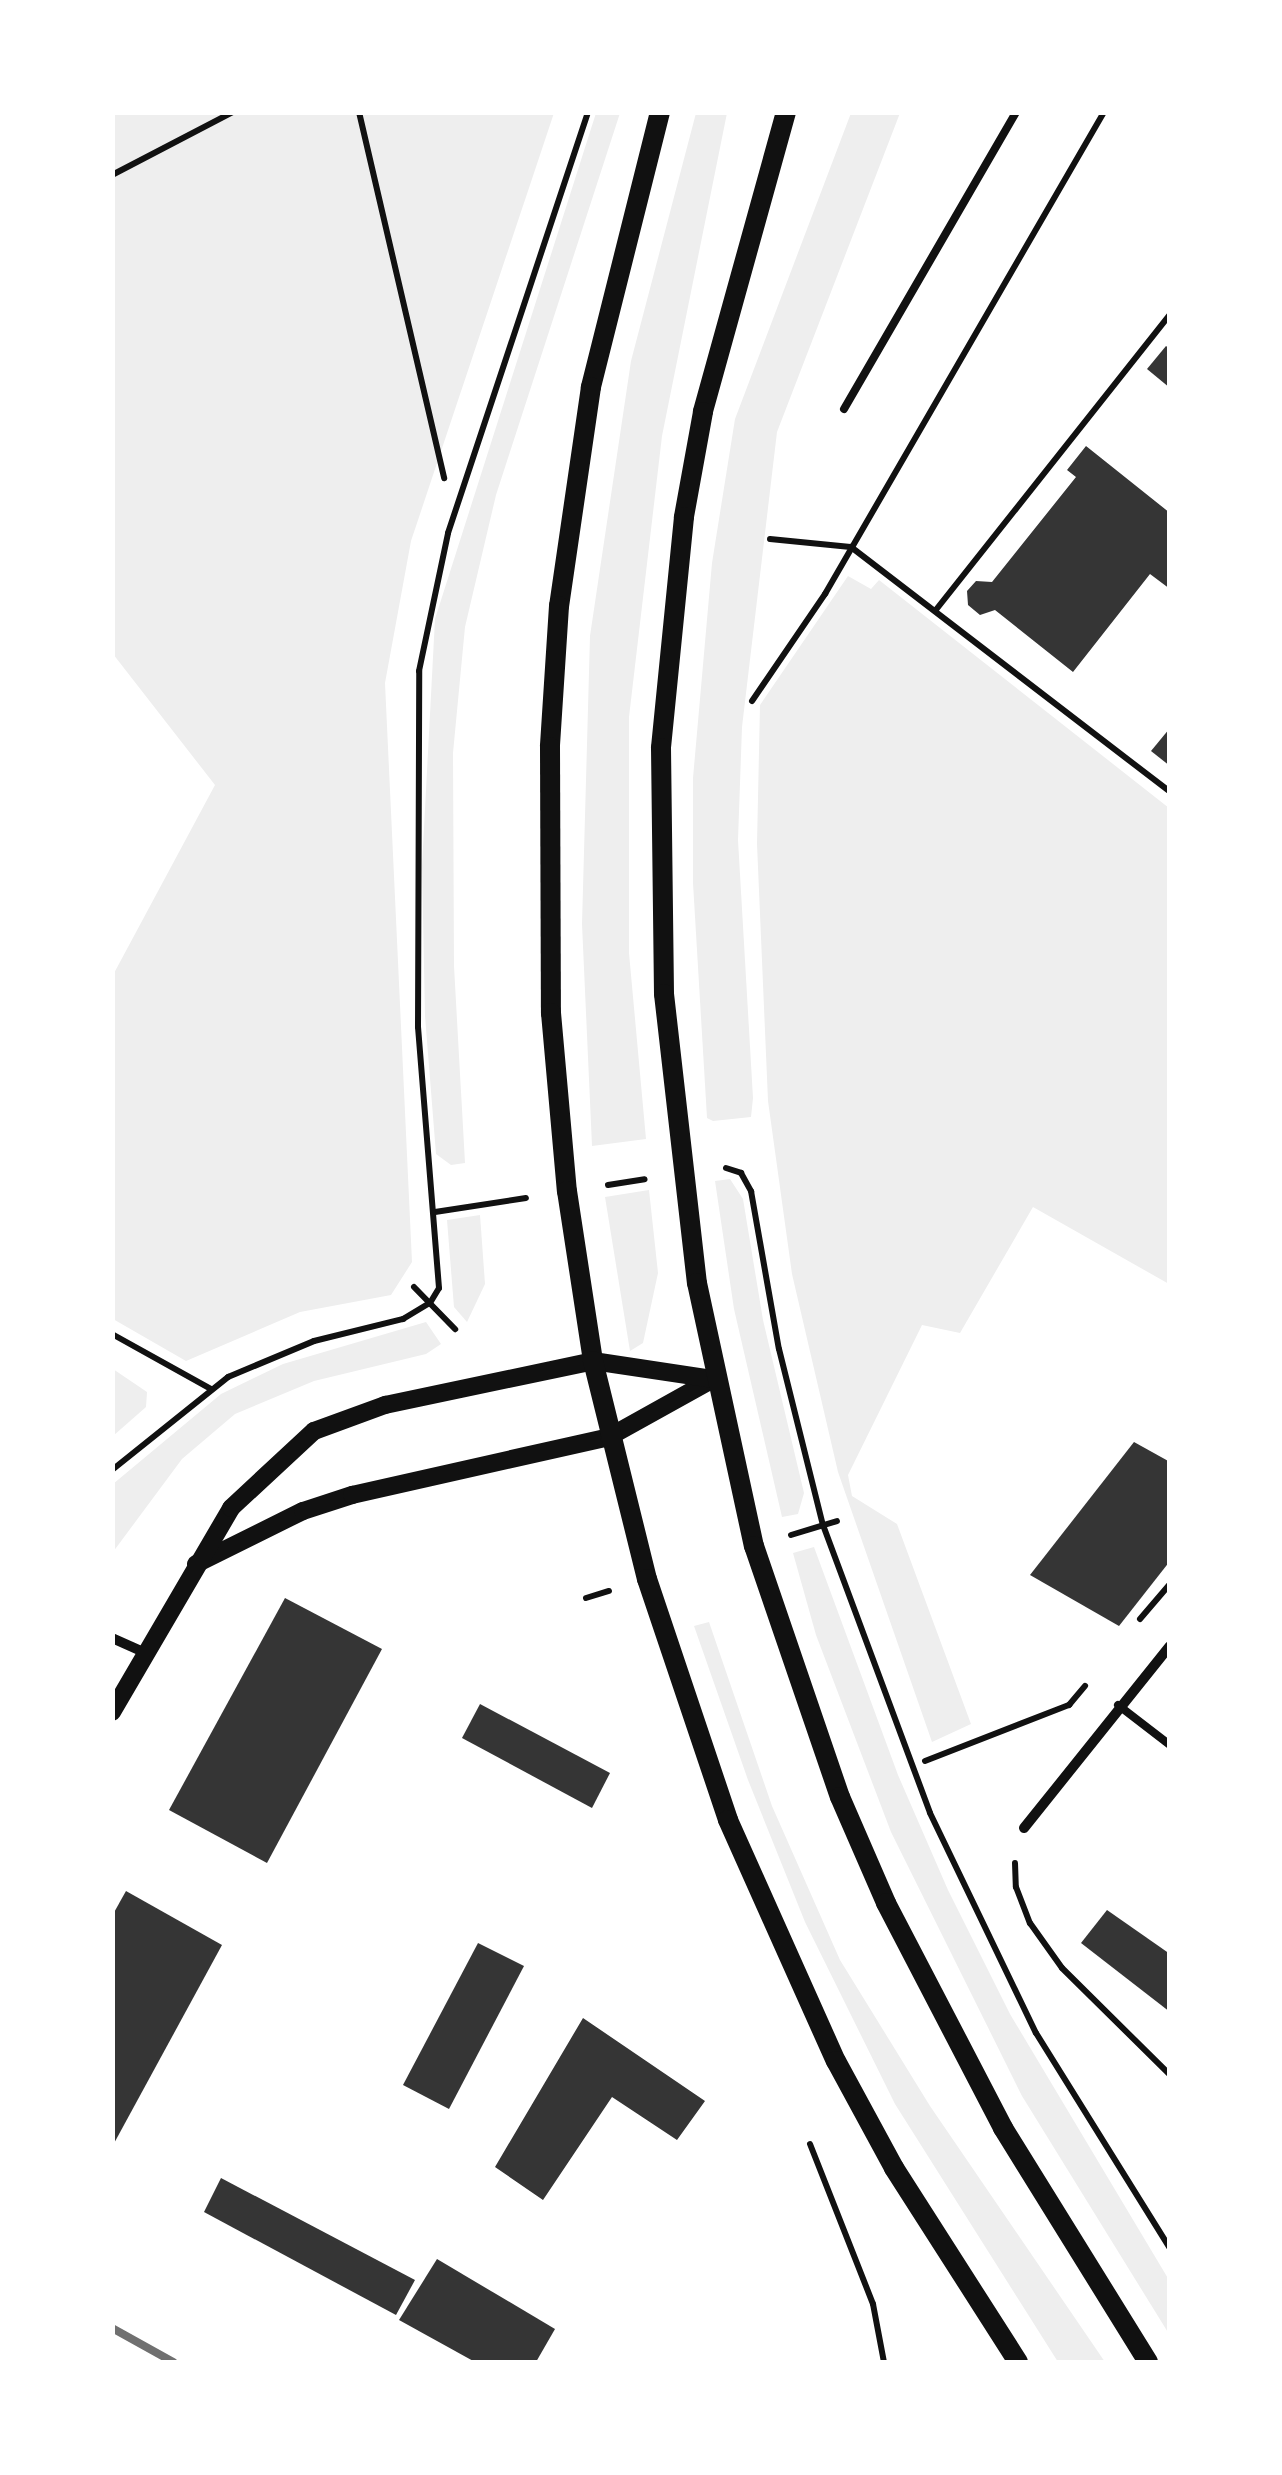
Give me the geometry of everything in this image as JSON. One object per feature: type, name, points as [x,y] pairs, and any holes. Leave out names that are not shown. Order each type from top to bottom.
[{"type":"main road","points":[[660,112],[591,386],[560,606],[550,748],[551,1013],[567,1192],[609,1437],[684,1700],[785,1956],[894,2168],[1018,2362]]},
{"type":"main road","points":[[786,112],[703,412],[682,536],[661,748],[664,994],[680,1174],[714,1379],[754,1546],[795,1672],[886,1903],[1003,2128],[1148,2362]]},
{"type":"street","points":[[112,1712],[192,1566],[256,1479],[314,1432],[385,1405],[594,1360],[714,1379]]},
{"type":"street","points":[[192,1566],[303,1511],[352,1495],[609,1437],[714,1379]]},
{"type":"street","points":[[112,1638],[144,1652]]},
{"type":"street","points":[[1024,1828],[1118,1705],[1170,1646]]},
{"type":"lane","points":[[844,408],[1016,112]]},
{"type":"lane","points":[[1118,1705],[1170,1745]]},
{"type":"path","points":[[112,175],[233,112]]},
{"type":"path","points":[[359,112],[444,478]]},
{"type":"path","points":[[112,1470],[211,1389],[270,1357],[403,1319],[430,1303],[440,1274],[418,1028],[419,672],[448,533],[588,112]]},
{"type":"path","points":[[752,701],[851,547],[1104,112]]},
{"type":"path","points":[[934,612],[1170,314]]},
{"type":"path","points":[[770,539],[851,547],[1170,792]]},
{"type":"path","points":[[715,1168],[733,1168],[751,1191],[778,1350],[823,1525],[910,1766],[977,1919],[1046,2050],[1170,2248]]},
{"type":"path","points":[[602,1186],[648,1178]]},
{"type":"path","points":[[434,1212],[474,1206]]},
{"type":"path","points":[[414,1287],[455,1329]]},
{"type":"path","points":[[112,1334],[211,1389]]},
{"type":"path","points":[[785,1537],[837,1521]]},
{"type":"path","points":[[1132,1629],[1170,1584]]},
{"type":"path","points":[[586,1598],[617,1588]]},
{"type":"path","points":[[925,1761],[1069,1704],[1094,1674]]},
{"type":"path","points":[[1024,1828],[1016,1887],[1030,1923],[1093,2003],[1170,2076]]},
{"type":"path","points":[[810,2144],[834,2192],[874,2304],[884,2362]]},
{"type":"shaded area","points":[[113,113],[554,113],[411,541],[385,683],[412,1262],[391,1295],[300,1312],[186,1361],[113,1319],[113,975],[215,785],[113,654]]},
{"type":"shaded area","points":[[596,113],[620,113],[496,495],[465,627],[453,753],[454,966],[465,1163],[451,1165],[436,1154],[425,1016],[422,866],[435,619]]},
{"type":"shaded area","points":[[696,113],[727,113],[662,436],[629,717],[629,953],[646,1139],[592,1146],[582,924],[590,636],[631,361]]},
{"type":"shaded area","points":[[851,113],[900,113],[777,432],[742,727],[738,840],[753,1098],[751,1117],[713,1121],[707,1118],[693,883],[693,778],[712,563],[735,419]]},
{"type":"shaded area","points":[[848,576],[871,589],[879,580],[1169,808],[1169,1284],[1033,1207],[960,1333],[922,1325],[848,1475],[852,1496],[897,1524],[971,1724],[932,1742],[838,1472],[792,1274],[768,1101],[757,844],[760,705]]},
{"type":"shaded area","points":[[730,1179],[743,1199],[763,1320],[804,1493],[798,1514],[782,1517],[734,1309],[715,1181]]},
{"type":"shaded area","points":[[649,1190],[658,1273],[643,1343],[630,1351],[605,1197]]},
{"type":"shaded area","points":[[480,1215],[485,1284],[467,1322],[454,1307],[447,1220]]},
{"type":"shaded area","points":[[426,1322],[441,1344],[426,1354],[314,1381],[235,1414],[182,1459],[113,1552],[113,1484],[221,1394],[283,1364]]},
{"type":"shaded area","points":[[113,1369],[147,1392],[146,1407],[113,1436]]},
{"type":"shaded area","points":[[814,1547],[898,1775],[948,1890],[1010,2014],[1169,2280],[1169,2334],[1022,2096],[891,1832],[816,1635],[793,1553]]},
{"type":"shaded area","points":[[709,1622],[772,1806],[840,1960],[930,2106],[1105,2362],[1058,2362],[895,2104],[805,1922],[748,1780],[694,1626]]},
{"type":"building","points":[[1166,346],[1170,349],[1170,388],[1147,369]]},
{"type":"building","points":[[1086,446],[1170,513],[1170,589],[1150,574],[1073,672],[995,610],[980,615],[968,605],[967,591],[976,581],[992,582],[1076,477],[1067,470]]},
{"type":"building","points":[[1170,728],[1170,766],[1151,751]]},
{"type":"building","points":[[1134,1442],[1170,1462],[1170,1561],[1119,1626],[1030,1575]]},
{"type":"building","points":[[285,1598],[382,1649],[267,1863],[169,1810]]},
{"type":"building","points":[[480,1704],[610,1773],[592,1808],[462,1738]]},
{"type":"building","points":[[126,1891],[222,1945],[112,2147],[112,1916]]},
{"type":"building","points":[[1107,1910],[1170,1954],[1170,2012],[1081,1943]]},
{"type":"building","points":[[478,1943],[524,1966],[449,2109],[403,2085]]},
{"type":"building","points":[[583,2018],[705,2101],[677,2140],[612,2097],[543,2200],[495,2167]]},
{"type":"building","points":[[221,2178],[415,2280],[396,2315],[204,2212]]},
{"type":"building","points":[[437,2259],[555,2329],[536,2362],[475,2362],[399,2320]]},
{"type":"railway","points":[[112,2328],[173,2362]]}]
